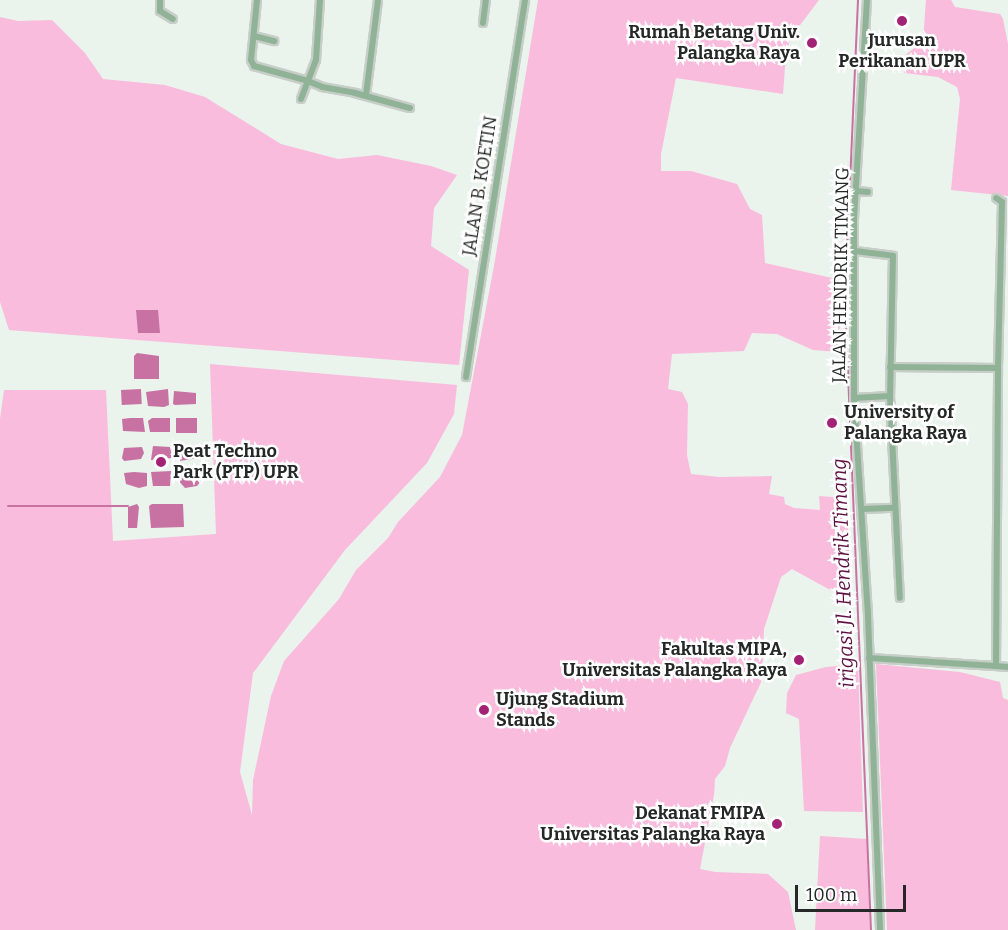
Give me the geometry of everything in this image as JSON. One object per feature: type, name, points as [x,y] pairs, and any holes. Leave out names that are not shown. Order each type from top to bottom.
[{"type":"street","points":[[160,0],[160,11],[173,19]]},
{"type":"street","points":[[256,0],[251,60],[254,66],[308,81],[321,87],[366,95],[410,108]]},
{"type":"street","points":[[301,99],[316,60],[320,0]]},
{"type":"street","points":[[366,95],[378,0]]},
{"type":"street","points":[[483,22],[486,0]]},
{"type":"street","name":"JALAN B. KOETIN","points":[[466,377],[525,0]]},
{"type":"street","name":"JALAN HENDRIK TIMANG","points":[[867,0],[856,191],[854,398],[880,930]]},
{"type":"street","points":[[254,36],[274,41]]},
{"type":"street","points":[[856,191],[868,192]]},
{"type":"street","points":[[996,198],[1002,202],[998,368],[996,666]]},
{"type":"street","points":[[855,251],[893,256],[890,396],[900,597]]},
{"type":"street","points":[[890,367],[998,368]]},
{"type":"street","points":[[854,398],[890,396]]},
{"type":"street","points":[[861,509],[896,508]]},
{"type":"street","points":[[868,658],[1008,667]]},
{"type":"shaded area","points":[[538,0],[819,0],[791,37],[786,54],[783,94],[676,78],[661,154],[661,171],[691,171],[737,184],[750,209],[762,215],[765,263],[841,280],[839,352],[813,350],[777,334],[752,333],[744,351],[672,354],[668,389],[682,392],[688,404],[687,455],[691,474],[719,477],[772,476],[769,494],[784,497],[785,504],[794,508],[820,510],[819,496],[846,498],[852,602],[792,569],[781,577],[764,629],[762,680],[730,748],[725,766],[715,779],[700,869],[715,872],[768,874],[788,892],[796,930],[0,930],[0,419],[4,390],[106,390],[113,541],[216,534],[210,364],[457,385],[454,414],[427,463],[345,550],[253,673],[240,772],[252,815],[253,780],[271,696],[284,661],[339,599],[356,570],[388,538],[398,522],[440,477],[462,435],[494,266]]},
{"type":"shaded area","points":[[926,0],[951,0],[955,7],[1000,14],[1003,19],[1008,44],[1008,196],[951,190],[960,99],[957,87],[938,77],[904,73],[903,57],[923,41]]},
{"type":"shaded area","points":[[0,17],[18,21],[52,20],[85,53],[103,79],[165,85],[205,97],[281,144],[338,159],[377,155],[431,166],[457,175],[434,208],[431,246],[469,270],[459,365],[9,330],[0,302]]},
{"type":"shaded area","points":[[136,310],[158,310],[160,333],[138,333]]},
{"type":"shaded area","points":[[137,353],[159,356],[159,379],[134,379],[134,356]]},
{"type":"shaded area","points":[[141,389],[142,404],[122,405],[121,390]]},
{"type":"shaded area","points":[[168,389],[169,405],[148,406],[146,392]]},
{"type":"shaded area","points":[[174,391],[196,393],[196,404],[173,404]]},
{"type":"shaded area","points":[[143,418],[145,432],[123,431],[122,419]]},
{"type":"shaded area","points":[[152,418],[170,418],[170,432],[150,432],[148,421]]},
{"type":"shaded area","points":[[176,418],[197,418],[197,433],[176,433]]},
{"type":"shaded area","points":[[197,445],[199,458],[178,461],[176,448]]},
{"type":"shaded area","points":[[153,446],[170,447],[172,458],[151,460]]},
{"type":"shaded area","points":[[142,447],[144,453],[141,459],[124,461],[122,458],[124,448]]},
{"type":"shaded area","points":[[171,471],[170,486],[153,486],[151,472]]},
{"type":"shaded area","points":[[124,473],[147,473],[147,486],[139,488],[126,484]]},
{"type":"shaded area","points":[[197,473],[201,481],[197,486],[185,488],[177,479],[180,474]]},
{"type":"shaded area","points":[[137,504],[139,507],[137,528],[128,528],[128,507]]},
{"type":"shaded area","points":[[152,504],[183,504],[184,527],[151,528],[149,506]]},
{"type":"shaded area","points":[[858,664],[863,812],[804,811],[799,719],[786,713],[787,693],[796,675],[826,667]]},
{"type":"shaded area","points":[[876,664],[960,672],[1000,682],[1003,698],[1008,700],[1008,930],[887,930]]},
{"type":"shaded area","points":[[820,836],[867,839],[870,930],[815,930]]},
{"type":"waterway","name":"irigasi Jl. Hendrik Timang","points":[[858,0],[845,300],[871,930]]},
{"type":"waterway","points":[[8,506],[128,506]]},
{"type":"place","name":"Jurusan Perikanan UPR","points":[[902,21]]},
{"type":"place","name":"Rumah Betang Univ. Palangka Raya","points":[[812,43]]},
{"type":"place","name":"University of Palangka Raya","points":[[832,423]]},
{"type":"place","name":"Peat Techno Park (PTP) UPR","points":[[161,462]]},
{"type":"place","name":"Fakultas MIPA, Universitas Palangka Raya","points":[[799,660]]},
{"type":"place","name":"Ujung Stadium Stands","points":[[484,710]]},
{"type":"place","name":"Dekanat FMIPA Universitas Palangka Raya","points":[[777,824]]}]
